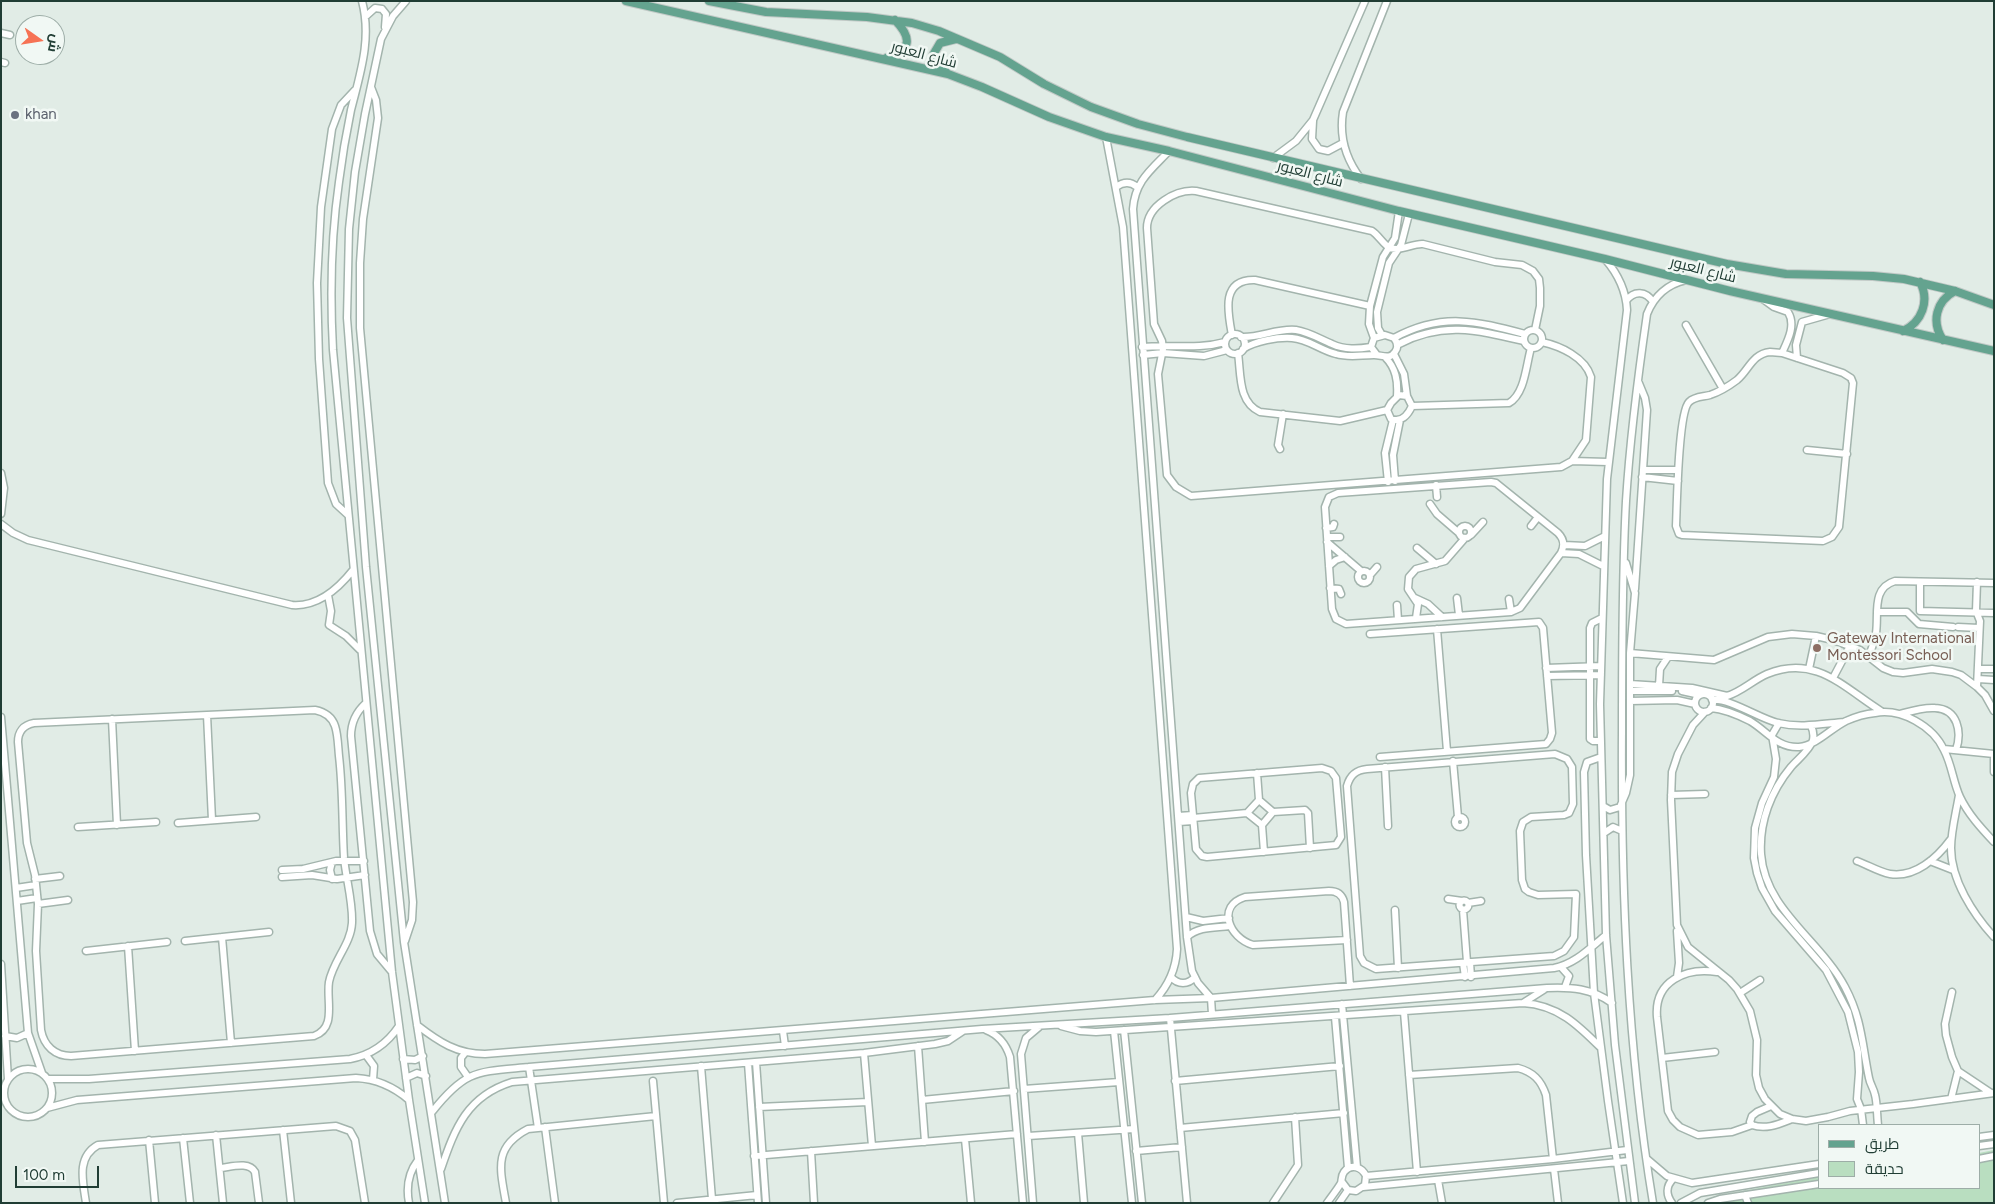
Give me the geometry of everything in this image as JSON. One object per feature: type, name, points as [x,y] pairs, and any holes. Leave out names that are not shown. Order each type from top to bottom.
[{"type":"main road","name":"شارع العبور","points":[[626,1],[948,74],[1049,117],[1106,137],[1170,151],[1409,214],[1994,351]]},
{"type":"main road","name":"شارع العبور","points":[[708,1],[766,12],[826,14],[912,23],[1000,57],[1059,92],[1108,114],[1154,129],[1567,228],[1757,270],[1801,275],[1873,276],[1920,282],[1955,291],[1994,305]]},
{"type":"main road","points":[[884,58],[902,52],[906,45],[906,34],[895,20]]},
{"type":"main road","points":[[948,74],[936,65],[933,55],[940,43],[956,39]]},
{"type":"main road","points":[[1903,331],[1916,322],[1924,308],[1925,295],[1920,282]]},
{"type":"main road","points":[[1943,340],[1937,328],[1937,314],[1942,302],[1955,291]]},
{"type":"street","points":[[362,1],[365,17],[366,46],[338,182],[331,289],[333,350],[360,651],[392,972],[425,1203]]},
{"type":"street","points":[[406,1],[393,16],[384,31],[378,48],[370,86],[351,210],[347,259],[347,318],[366,567],[404,942],[432,1112],[444,1203]]},
{"type":"street","points":[[1272,158],[1296,141],[1313,120],[1365,1]]},
{"type":"street","points":[[1361,179],[1348,159],[1341,128],[1345,104],[1387,1]]},
{"type":"street","points":[[365,17],[376,8],[382,9],[386,14],[384,31]]},
{"type":"street","points":[[1,33],[10,35]]},
{"type":"street","points":[[370,86],[376,100],[378,118],[362,227],[360,328],[412,896],[412,920],[404,942]]},
{"type":"street","points":[[348,515],[334,499],[327,477],[318,334],[317,283],[321,207],[334,123],[342,105],[356,89]]},
{"type":"street","points":[[1313,120],[1312,139],[1319,149],[1328,151],[1343,143]]},
{"type":"street","points":[[1106,137],[1123,227],[1177,949],[1176,963],[1171,977],[1155,1000]]},
{"type":"street","points":[[1170,151],[1144,177],[1137,187],[1133,209],[1187,937],[1190,964],[1202,988],[1212,998],[1212,1014]]},
{"type":"street","points":[[1116,187],[1125,183],[1137,187]]},
{"type":"street","points":[[1535,330],[1540,306],[1540,288],[1537,274],[1530,268],[1423,244],[1390,248],[1372,231],[1196,191],[1179,193],[1153,210],[1147,223],[1154,324],[1163,345],[1158,374],[1167,475],[1173,484],[1187,494],[1197,496],[1558,469],[1572,461],[1584,444],[1587,435],[1591,377],[1581,361],[1563,349],[1542,342]]},
{"type":"street","points":[[1371,348],[1374,338],[1369,320],[1370,306],[1383,257],[1390,248],[1396,234],[1399,211]]},
{"type":"street","points":[[1382,335],[1378,328],[1377,312],[1389,263],[1402,242],[1409,214]]},
{"type":"street","points":[[1605,259],[1619,278],[1627,310],[1608,462],[1603,566],[1601,757],[1606,935],[1627,1150],[1635,1203]]},
{"type":"street","points":[[1232,335],[1227,309],[1229,296],[1236,286],[1247,280],[1255,280],[1370,306]]},
{"type":"street","points":[[1653,1203],[1646,1159],[1630,1012],[1625,926],[1622,830],[1624,558],[1629,468],[1647,314],[1653,302],[1666,289],[1676,283],[1689,280]]},
{"type":"street","points":[[1626,300],[1632,294],[1638,292],[1647,295],[1653,302]]},
{"type":"street","points":[[1760,297],[1774,307],[1788,312],[1792,318],[1788,341],[1782,354]]},
{"type":"street","points":[[1797,358],[1796,345],[1802,322],[1832,314]]},
{"type":"street","points":[[1374,338],[1382,335],[1394,338],[1425,325],[1451,321],[1481,323],[1525,337],[1531,348],[1517,398],[1509,403],[1412,406]]},
{"type":"street","points":[[1686,325],[1723,389]]},
{"type":"street","points":[[1397,345],[1419,335],[1453,329],[1471,329],[1525,337]]},
{"type":"street","points":[[1232,335],[1241,337],[1280,330],[1295,330],[1308,333],[1344,348],[1371,348]]},
{"type":"street","points":[[1525,337],[1530,330],[1535,330],[1540,333],[1542,342]]},
{"type":"street","points":[[1142,348],[1163,345],[1203,347],[1225,342],[1232,335]]},
{"type":"street","points":[[1241,337],[1244,344],[1241,351],[1242,390],[1246,401],[1260,412],[1340,421],[1388,410]]},
{"type":"street","points":[[1225,342],[1227,350],[1233,354],[1252,344],[1288,338],[1306,341],[1342,356],[1376,355],[1385,357],[1394,354]]},
{"type":"street","points":[[1394,338],[1397,345],[1394,354],[1404,374],[1407,396],[1412,406]]},
{"type":"street","points":[[1531,348],[1536,348],[1542,342]]},
{"type":"street","points":[[1371,348],[1376,355]]},
{"type":"street","points":[[1143,355],[1163,353],[1204,356],[1227,350]]},
{"type":"street","points":[[1770,352],[1782,354],[1843,373],[1851,378],[1853,388],[1839,527],[1832,537],[1823,541],[1679,534],[1676,526],[1678,470],[1686,406],[1694,398],[1712,394],[1737,380],[1757,356],[1770,352]]},
{"type":"street","points":[[1385,357],[1396,374],[1397,396]]},
{"type":"street","points":[[1603,806],[1613,810],[1622,805],[1630,775],[1630,653],[1647,410],[1638,379]]},
{"type":"street","points":[[1396,420],[1389,416],[1388,410],[1391,403],[1397,396],[1403,394],[1407,396]]},
{"type":"street","points":[[1388,482],[1385,453],[1396,420],[1409,412],[1412,406]]},
{"type":"street","points":[[1280,449],[1278,445],[1283,414]]},
{"type":"street","points":[[1395,481],[1393,455],[1396,420]]},
{"type":"street","points":[[1807,450],[1847,454]]},
{"type":"street","points":[[1572,461],[1608,462]]},
{"type":"street","points":[[1642,473],[1678,470]]},
{"type":"street","points":[[1,473],[4,488],[1,514]]},
{"type":"street","points":[[1642,473],[1678,481]]},
{"type":"street","points":[[1493,482],[1560,535],[1564,546],[1561,553],[1523,604],[1512,612],[1346,624],[1339,621],[1332,613],[1328,566],[1325,503],[1329,497],[1334,494],[1436,485],[1493,482]]},
{"type":"street","points":[[1436,485],[1437,497]]},
{"type":"street","points":[[1430,504],[1437,514],[1459,533],[1461,537],[1468,537]]},
{"type":"street","points":[[1531,526],[1538,517]]},
{"type":"street","points":[[1416,618],[1418,604],[1407,587],[1409,577],[1416,569],[1447,560],[1483,522]]},
{"type":"street","points":[[1,524],[12,533],[28,540],[292,605],[313,602],[328,594],[339,587],[353,570]]},
{"type":"street","points":[[1326,528],[1333,527],[1334,524]]},
{"type":"street","points":[[1459,533],[1460,529],[1465,526],[1471,529],[1468,537]]},
{"type":"street","points":[[1564,546],[1585,546],[1605,536]]},
{"type":"street","points":[[1327,540],[1340,537]]},
{"type":"street","points":[[1327,540],[1361,571],[1367,571],[1370,575]]},
{"type":"street","points":[[1417,548],[1436,564]]},
{"type":"street","points":[[1561,553],[1580,554],[1603,566]]},
{"type":"street","points":[[1328,566],[1336,560],[1345,557]]},
{"type":"street","points":[[1624,558],[1635,593]]},
{"type":"street","points":[[1361,571],[1358,576],[1361,582],[1368,581],[1370,575],[1377,567]]},
{"type":"street","points":[[1920,582],[1920,611],[1994,613]]},
{"type":"street","points":[[1977,582],[1976,613],[1980,619],[1977,687]]},
{"type":"street","points":[[1868,656],[1876,634],[1876,612],[1879,595],[1883,587],[1889,583],[1994,583]]},
{"type":"street","points":[[1330,588],[1338,589],[1341,594]]},
{"type":"street","points":[[328,594],[331,611],[329,625],[346,636],[360,651]]},
{"type":"street","points":[[1415,598],[1428,604],[1442,617]]},
{"type":"street","points":[[1457,598],[1459,616]]},
{"type":"street","points":[[1510,599],[1512,612]]},
{"type":"street","points":[[1397,605],[1398,620]]},
{"type":"street","points":[[1876,612],[1907,612],[1920,624],[1980,628]]},
{"type":"street","points":[[1601,741],[1590,739],[1590,628],[1592,623],[1602,618]]},
{"type":"street","points":[[1370,634],[1539,622],[1543,628],[1552,733],[1548,742],[1380,757]]},
{"type":"street","points":[[1437,629],[1447,751]]},
{"type":"street","points":[[1630,653],[1714,660],[1768,637],[1792,634],[1816,636],[1850,646],[1868,656],[1883,668],[1893,672],[1903,673],[1932,669],[1961,675],[1977,687],[1992,703],[1994,711]]},
{"type":"street","points":[[1809,669],[1816,636]]},
{"type":"street","points":[[1833,678],[1850,646]]},
{"type":"street","points":[[1659,686],[1660,669],[1668,657]]},
{"type":"street","points":[[1546,668],[1601,666]]},
{"type":"street","points":[[1630,688],[1659,686],[1692,688],[1726,696],[1777,671],[1809,669],[1833,678],[1881,712]]},
{"type":"street","points":[[1978,669],[1994,669]]},
{"type":"street","points":[[1547,676],[1601,675]]},
{"type":"street","points":[[1978,679],[1994,680]]},
{"type":"street","points":[[1630,688],[1638,691],[1681,691],[1707,695],[1712,700],[1728,702],[1779,723],[1810,726],[1845,722]]},
{"type":"street","points":[[1638,691],[1638,700]]},
{"type":"street","points":[[1677,977],[1679,957],[1670,782],[1674,763],[1693,725],[1696,700],[1700,695]]},
{"type":"street","points":[[1630,701],[1683,700],[1696,706],[1699,710],[1726,711],[1750,722],[1772,740],[1799,747],[1811,744]]},
{"type":"street","points":[[1693,725],[1708,710],[1712,700]]},
{"type":"street","points":[[1861,716],[1864,710],[1864,700]]},
{"type":"street","points":[[366,703],[356,715],[351,730],[365,875],[372,943],[380,959],[392,972]]},
{"type":"street","points":[[1898,714],[1933,708],[1945,710],[1955,718],[1960,730],[1956,750]]},
{"type":"street","points":[[315,710],[331,718],[336,728],[340,765],[346,878],[352,926],[347,942],[337,958],[330,978],[329,1020],[326,1029],[314,1036],[67,1056],[54,1052],[45,1042],[41,1030],[36,951],[36,882],[27,843],[18,739],[20,732],[27,725],[34,723],[207,715],[315,710]]},
{"type":"street","points":[[1878,1124],[1875,1095],[1871,1088],[1862,1030],[1845,988],[1825,956],[1789,917],[1775,898],[1764,871],[1761,841],[1767,811],[1779,784],[1811,744],[1845,722],[1861,716],[1881,712],[1898,714],[1912,719],[1924,727],[1944,749],[1959,795],[1975,821],[1994,842]]},
{"type":"street","points":[[207,715],[212,820]]},
{"type":"street","points":[[1,717],[28,1033],[42,1073]]},
{"type":"street","points":[[112,720],[117,825]]},
{"type":"street","points":[[1779,723],[1774,730],[1772,740],[1776,751],[1776,767],[1771,786],[1760,810],[1754,843],[1757,873],[1768,902],[1780,918],[1816,956],[1841,996],[1848,1012],[1856,1040],[1859,1063],[1857,1100],[1861,1109],[1863,1124]]},
{"type":"street","points":[[1810,726],[1813,734],[1811,744]]},
{"type":"street","points":[[1944,749],[1994,754]]},
{"type":"street","points":[[1555,754],[1567,760],[1572,767],[1573,804],[1569,813],[1531,817],[1523,822],[1520,831],[1522,880],[1528,892],[1538,895],[1574,892],[1577,896],[1575,932],[1572,943],[1564,951],[1554,956],[1398,968],[1372,968],[1364,963],[1360,956],[1347,786],[1350,777],[1358,771],[1385,767],[1555,754]]},
{"type":"street","points":[[1601,757],[1587,762],[1584,772],[1591,948],[1594,993],[1623,1203]]},
{"type":"street","points":[[1994,758],[1994,772]]},
{"type":"street","points":[[1453,761],[1458,817]]},
{"type":"street","points":[[1776,767],[1783,766],[1787,772]]},
{"type":"street","points":[[1385,767],[1388,826]]},
{"type":"street","points":[[1322,768],[1331,770],[1336,778],[1341,840],[1333,846],[1207,858],[1202,856],[1196,849],[1191,788],[1199,778],[1257,773],[1322,768]]},
{"type":"street","points":[[1247,814],[1259,800],[1257,773]]},
{"type":"street","points":[[1671,795],[1705,794]]},
{"type":"street","points":[[1959,795],[1951,838],[1953,870],[1972,907],[1994,937]]},
{"type":"street","points":[[1259,800],[1273,812],[1307,811],[1310,848]]},
{"type":"street","points":[[1264,852],[1262,826],[1273,812]]},
{"type":"street","points":[[1178,819],[1247,814],[1262,826]]},
{"type":"street","points":[[178,823],[256,817]]},
{"type":"street","points":[[78,828],[156,822]]},
{"type":"street","points":[[1604,833],[1612,827],[1622,830]]},
{"type":"street","points":[[1858,861],[1881,871],[1898,874],[1914,870],[1930,861],[1951,838]]},
{"type":"street","points":[[364,861],[332,862],[282,873],[312,875],[332,879],[365,875]]},
{"type":"street","points":[[1930,861],[1953,870]]},
{"type":"street","points":[[332,862],[330,870],[332,879]]},
{"type":"street","points":[[16,888],[60,876]]},
{"type":"street","points":[[1347,940],[1253,945],[1242,940],[1230,926],[1229,918],[1235,902],[1246,897],[1333,891],[1340,894],[1343,898],[1347,940],[1350,986]]},
{"type":"street","points":[[1768,902],[1775,898]]},
{"type":"street","points":[[1448,899],[1465,902],[1481,901]]},
{"type":"street","points":[[17,901],[68,900]]},
{"type":"street","points":[[1465,902],[1460,907],[1463,910],[1468,977]]},
{"type":"street","points":[[1395,910],[1398,968]]},
{"type":"street","points":[[1186,917],[1203,921],[1229,918]]},
{"type":"street","points":[[1677,925],[1683,940],[1690,950],[1729,980],[1740,993],[1750,1011],[1758,1048],[1756,1075],[1759,1088],[1771,1106],[1780,1114],[1792,1119],[1815,1120],[1861,1109],[1992,1093]]},
{"type":"street","points":[[1187,937],[1197,930],[1230,926]]},
{"type":"street","points":[[185,941],[269,932]]},
{"type":"street","points":[[417,1025],[441,1043],[465,1053],[485,1054],[784,1032],[1155,1000],[1212,998],[1468,977],[1562,967],[1577,959],[1606,935]]},
{"type":"street","points":[[222,937],[231,1043]]},
{"type":"street","points":[[86,951],[167,942]]},
{"type":"street","points":[[128,946],[135,1051]]},
{"type":"street","points":[[1679,957],[1690,950]]},
{"type":"street","points":[[1,964],[5,1036],[4,1097],[9,1108],[18,1115],[29,1117],[62,1103],[85,1100],[351,1078],[373,1080],[395,1089],[409,1100]]},
{"type":"street","points":[[1562,967],[1568,976],[1565,987]]},
{"type":"street","points":[[1718,972],[1697,971],[1677,977],[1665,988],[1658,1003],[1656,1012],[1668,1111],[1680,1127],[1693,1134],[1708,1136],[1732,1132],[1752,1125],[1770,1126],[1792,1119]]},
{"type":"street","points":[[1171,977],[1183,983],[1190,982],[1195,977]]},
{"type":"street","points":[[1740,993],[1760,980]]},
{"type":"street","points":[[432,1112],[450,1089],[468,1077],[489,1071],[529,1067],[982,1029],[1170,1018],[1547,988],[1580,988],[1612,1003]]},
{"type":"street","points":[[1523,1003],[1547,988]]},
{"type":"street","points":[[1951,1099],[1958,1071],[1946,1035],[1947,1012],[1952,992]]},
{"type":"street","points":[[1058,1025],[1080,1031],[1114,1031],[1523,1003],[1545,1007],[1564,1015],[1601,1048]]},
{"type":"street","points":[[1342,1004],[1357,1167]]},
{"type":"street","points":[[1404,1012],[1417,1172]]},
{"type":"street","points":[[1327,1203],[1342,1182],[1342,1176],[1348,1168],[1335,1017]]},
{"type":"street","points":[[1170,1018],[1187,1203]]},
{"type":"street","points":[[48,1079],[88,1079],[350,1059],[366,1055],[387,1041],[399,1026]]},
{"type":"street","points":[[1033,1203],[1021,1054],[1026,1038],[1032,1031],[1041,1026]]},
{"type":"street","points":[[982,1029],[995,1034],[1002,1040],[1010,1057],[1023,1203]]},
{"type":"street","points":[[1124,1030],[1142,1203]]},
{"type":"street","points":[[440,1170],[456,1128],[465,1114],[476,1101],[489,1091],[504,1084],[530,1079],[864,1053],[942,1043],[964,1031]]},
{"type":"street","points":[[1114,1031],[1132,1203]]},
{"type":"street","points":[[784,1032],[784,1046]]},
{"type":"street","points":[[5,1036],[17,1038],[28,1033]]},
{"type":"street","points":[[918,1046],[924,1142]]},
{"type":"street","points":[[1010,1057],[1014,1052],[1021,1054]]},
{"type":"street","points":[[1662,1058],[1715,1052]]},
{"type":"street","points":[[465,1053],[460,1061],[461,1067],[468,1077]]},
{"type":"street","points":[[864,1053],[872,1146]]},
{"type":"street","points":[[366,1055],[374,1066],[373,1080]]},
{"type":"street","points":[[403,1058],[415,1060],[423,1056]]},
{"type":"street","points":[[756,1062],[766,1203]]},
{"type":"street","points":[[677,1203],[712,1199],[757,1199],[748,1063]]},
{"type":"street","points":[[701,1066],[712,1199]]},
{"type":"street","points":[[1175,1081],[1340,1066]]},
{"type":"street","points":[[529,1067],[538,1128]]},
{"type":"street","points":[[5,1083],[18,1071],[26,1068],[42,1073],[48,1079],[52,1094],[47,1108]]},
{"type":"street","points":[[1409,1075],[1518,1068],[1533,1074],[1544,1087],[1546,1095],[1552,1159]]},
{"type":"street","points":[[1958,1071],[1992,1093]]},
{"type":"street","points":[[406,1078],[417,1073],[426,1076]]},
{"type":"street","points":[[653,1081],[664,1203]]},
{"type":"street","points":[[1024,1089],[1119,1082]]},
{"type":"street","points":[[1858,1090],[1871,1088]]},
{"type":"street","points":[[922,1100],[1014,1091]]},
{"type":"street","points":[[759,1107],[868,1102]]},
{"type":"street","points":[[1752,1125],[1750,1122],[1752,1116],[1771,1106]]},
{"type":"street","points":[[1,1107],[9,1108]]},
{"type":"street","points":[[1180,1128],[1344,1113]]},
{"type":"street","points":[[506,1203],[500,1160],[506,1146],[515,1136],[528,1129],[656,1116]]},
{"type":"street","points":[[1273,1203],[1298,1165],[1295,1117]]},
{"type":"street","points":[[86,1203],[82,1166],[89,1151],[104,1144],[336,1126],[350,1131],[355,1140],[364,1203]]},
{"type":"street","points":[[545,1127],[556,1203]]},
{"type":"street","points":[[1028,1136],[1134,1129]]},
{"type":"street","points":[[283,1130],[291,1203]]},
{"type":"street","points":[[1078,1133],[1084,1203]]},
{"type":"street","points":[[754,1156],[1018,1134]]},
{"type":"street","points":[[216,1135],[223,1203]]},
{"type":"street","points":[[1991,1135],[1992,1144]]},
{"type":"street","points":[[184,1138],[190,1203]]},
{"type":"street","points":[[965,1139],[971,1203]]},
{"type":"street","points":[[149,1140],[156,1203]]},
{"type":"street","points":[[1136,1151],[1182,1147]]},
{"type":"street","points":[[1366,1176],[1552,1159],[1627,1150]]},
{"type":"street","points":[[811,1151],[814,1203]]},
{"type":"street","points":[[1980,1159],[1994,1156]]},
{"type":"street","points":[[1646,1159],[1673,1179],[1699,1183],[1818,1164]]},
{"type":"street","points":[[409,1203],[409,1179],[418,1160]]},
{"type":"street","points":[[1342,1182],[1348,1190],[1356,1191],[1363,1187],[1629,1161]]},
{"type":"street","points":[[220,1168],[247,1165],[253,1168],[256,1172],[259,1203]]},
{"type":"street","points":[[1348,1168],[1357,1167],[1364,1172],[1366,1176],[1363,1187]]},
{"type":"street","points":[[1554,1169],[1558,1203]]},
{"type":"street","points":[[1681,1203],[1700,1193],[1818,1173]]},
{"type":"street","points":[[1672,1203],[1668,1197],[1667,1190],[1673,1179]]},
{"type":"street","points":[[1438,1180],[1442,1203]]},
{"type":"street","points":[[1708,1203],[1720,1199],[1818,1184]]},
{"type":"street","points":[[1338,1203],[1348,1190]]},
{"type":"street","points":[[1745,1195],[1748,1203]]},
{"type":"green space","points":[[1994,1150],[1994,1203],[1701,1203],[1715,1196],[1818,1177],[1818,1189],[1980,1189],[1980,1153]]},
{"type":"place","name":"khan","points":[[15,115]]},
{"type":"place","name":"Gateway International Montessori School","points":[[1817,648]]}]
